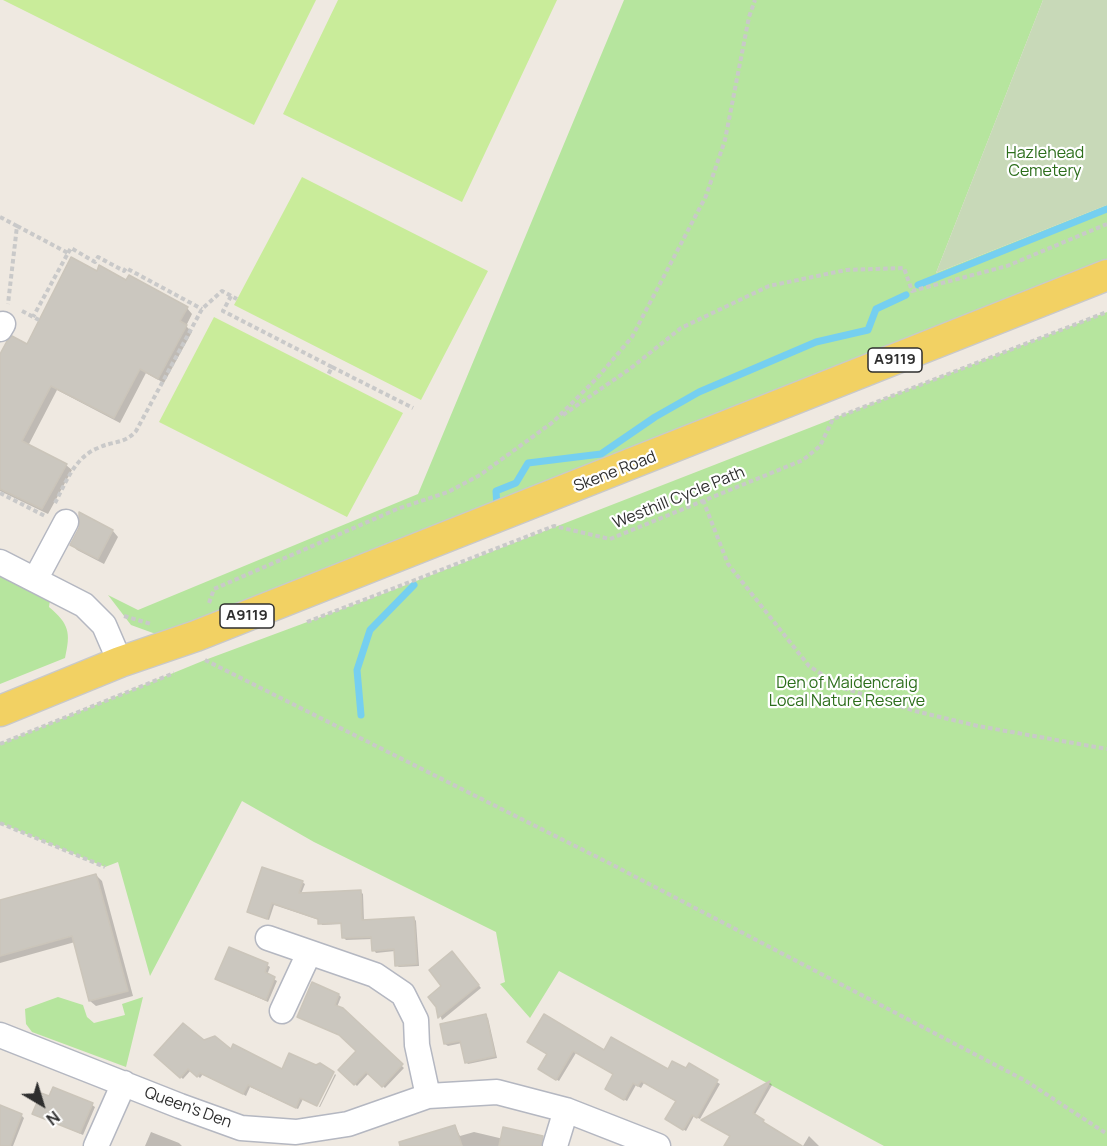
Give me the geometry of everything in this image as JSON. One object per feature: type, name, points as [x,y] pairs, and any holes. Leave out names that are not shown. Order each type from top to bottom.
[{"type":"main road","name":"Skene Road","points":[[120,662],[205,651],[1107,275]]},
{"type":"main road","name":"A9119","points":[[0,711],[120,662]]},
{"type":"street","points":[[35,580],[55,515]]},
{"type":"street","points":[[0,562],[84,605],[104,625],[120,662]]},
{"type":"street","points":[[268,938],[375,975],[403,994],[416,1020],[417,1045],[429,1096]]},
{"type":"street","points":[[282,1011],[309,953]]},
{"type":"street","name":"Queen's Den","points":[[0,1035],[241,1128],[296,1132],[348,1124],[429,1096],[497,1092],[566,1110],[658,1146]]},
{"type":"street","name":"Queen's Den","points":[[96,1146],[124,1083]]},
{"type":"street","points":[[555,1146],[566,1110]]},
{"type":"path","points":[[553,422],[598,377],[632,337],[706,196],[725,140],[754,0]]},
{"type":"path","points":[[0,217],[68,253]]},
{"type":"path","points":[[1107,224],[1007,266],[912,291],[904,268],[846,270],[769,286],[681,328],[631,368],[480,475],[448,492],[397,509],[214,589],[205,651],[1016,1076],[1107,1134]]},
{"type":"path","points":[[17,226],[6,303],[39,320]]},
{"type":"path","points":[[33,317],[71,248],[95,262],[98,257],[124,271],[126,268],[202,309]]},
{"type":"path","points":[[0,493],[55,515],[73,470],[84,455],[101,446],[120,442],[136,431],[202,309],[222,291],[237,299]]},
{"type":"path","points":[[231,296],[223,311],[413,408]]},
{"type":"path","name":"Westhill Cycle Path","points":[[305,623],[554,526],[610,539],[803,460],[820,446],[833,419],[1107,312]]},
{"type":"path","points":[[328,375],[332,367]]},
{"type":"path","points":[[702,500],[728,564],[808,666],[843,687],[915,711],[978,726],[1107,749]]},
{"type":"path","points":[[84,605],[151,624]]},
{"type":"path","points":[[0,744],[183,669]]},
{"type":"path","points":[[0,823],[105,867]]},
{"type":"green space","points":[[3,0],[316,0],[254,125]]},
{"type":"green space","points":[[338,0],[557,0],[462,202],[283,114]]},
{"type":"green space","points":[[624,0],[1043,0],[936,273],[1107,205],[1107,262],[164,637],[131,625],[108,595],[138,610],[418,494]]},
{"type":"green space","name":"Hazlehead Cemetery","points":[[1043,0],[1107,0],[1107,205],[936,273]]},
{"type":"green space","points":[[302,177],[488,271],[421,400],[234,305]]},
{"type":"green space","name":"Den of Maidencraig Local Nature Reserve","points":[[1107,312],[1107,1146],[884,1146],[559,971],[530,1018],[500,984],[505,982],[496,932],[314,842],[242,801],[150,976],[118,862],[105,867],[0,823],[0,744],[205,660],[388,592]]},
{"type":"green space","points":[[214,317],[403,413],[347,517],[159,422]]},
{"type":"green space","points":[[0,572],[50,600],[49,607],[61,618],[67,629],[68,641],[65,658],[0,684]]},
{"type":"green space","points":[[58,997],[83,1005],[87,1017],[94,1023],[125,1015],[122,1004],[143,997],[126,1067],[32,1032],[26,1024],[25,1009]]},
{"type":"building","points":[[71,257],[97,271],[99,265],[126,280],[129,275],[188,307],[180,321],[187,325],[158,379],[140,369],[114,418],[51,386],[22,441],[67,464],[42,509],[0,489],[0,354],[12,336],[27,344]]},
{"type":"building","points":[[79,512],[113,530],[98,559],[70,545],[79,528]]},
{"type":"building","points":[[262,867],[303,881],[299,893],[361,890],[362,920],[414,917],[417,964],[395,966],[394,949],[372,951],[371,937],[342,938],[341,923],[318,924],[318,919],[272,903],[267,919],[247,912]]},
{"type":"building","points":[[96,874],[128,991],[89,1001],[72,936],[0,956],[0,900]]},
{"type":"building","points":[[229,947],[268,963],[265,972],[275,977],[266,1000],[215,979]]},
{"type":"building","points":[[452,951],[479,985],[438,1018],[436,1007],[428,997],[441,986],[429,970]]},
{"type":"building","points":[[312,982],[339,994],[335,1005],[343,1008],[403,1064],[382,1087],[366,1072],[354,1085],[338,1070],[356,1051],[339,1035],[297,1017]]},
{"type":"building","points":[[486,1014],[495,1056],[465,1063],[460,1041],[444,1044],[440,1024]]},
{"type":"building","points":[[544,1014],[604,1050],[611,1037],[668,1069],[672,1061],[686,1068],[689,1063],[718,1080],[697,1118],[692,1115],[683,1130],[665,1119],[676,1101],[641,1081],[638,1086],[633,1083],[624,1100],[605,1089],[613,1074],[573,1051],[556,1080],[538,1069],[547,1054],[527,1042]]},
{"type":"building","points":[[183,1023],[204,1040],[215,1036],[231,1049],[233,1044],[282,1069],[289,1053],[316,1065],[320,1063],[334,1072],[317,1106],[300,1098],[296,1108],[248,1085],[243,1094],[200,1073],[197,1077],[188,1069],[180,1078],[154,1055]]},
{"type":"building","points":[[770,1081],[753,1113],[764,1120],[763,1122],[802,1146],[724,1146],[730,1136],[701,1120]]},
{"type":"building","points":[[53,1087],[93,1103],[80,1133],[32,1114],[41,1093],[49,1096]]},
{"type":"building","points":[[0,1105],[22,1114],[10,1146],[0,1146]]},
{"type":"building","points":[[455,1125],[462,1146],[400,1146],[399,1142]]},
{"type":"building","points":[[503,1127],[543,1136],[541,1146],[499,1146]]},
{"type":"waterway","points":[[918,285],[1107,209]]},
{"type":"waterway","points":[[497,507],[496,491],[516,483],[528,463],[601,454],[655,417],[699,392],[816,342],[868,330],[876,309],[906,295]]},
{"type":"waterway","points":[[361,715],[357,670],[370,630],[414,585]]}]
